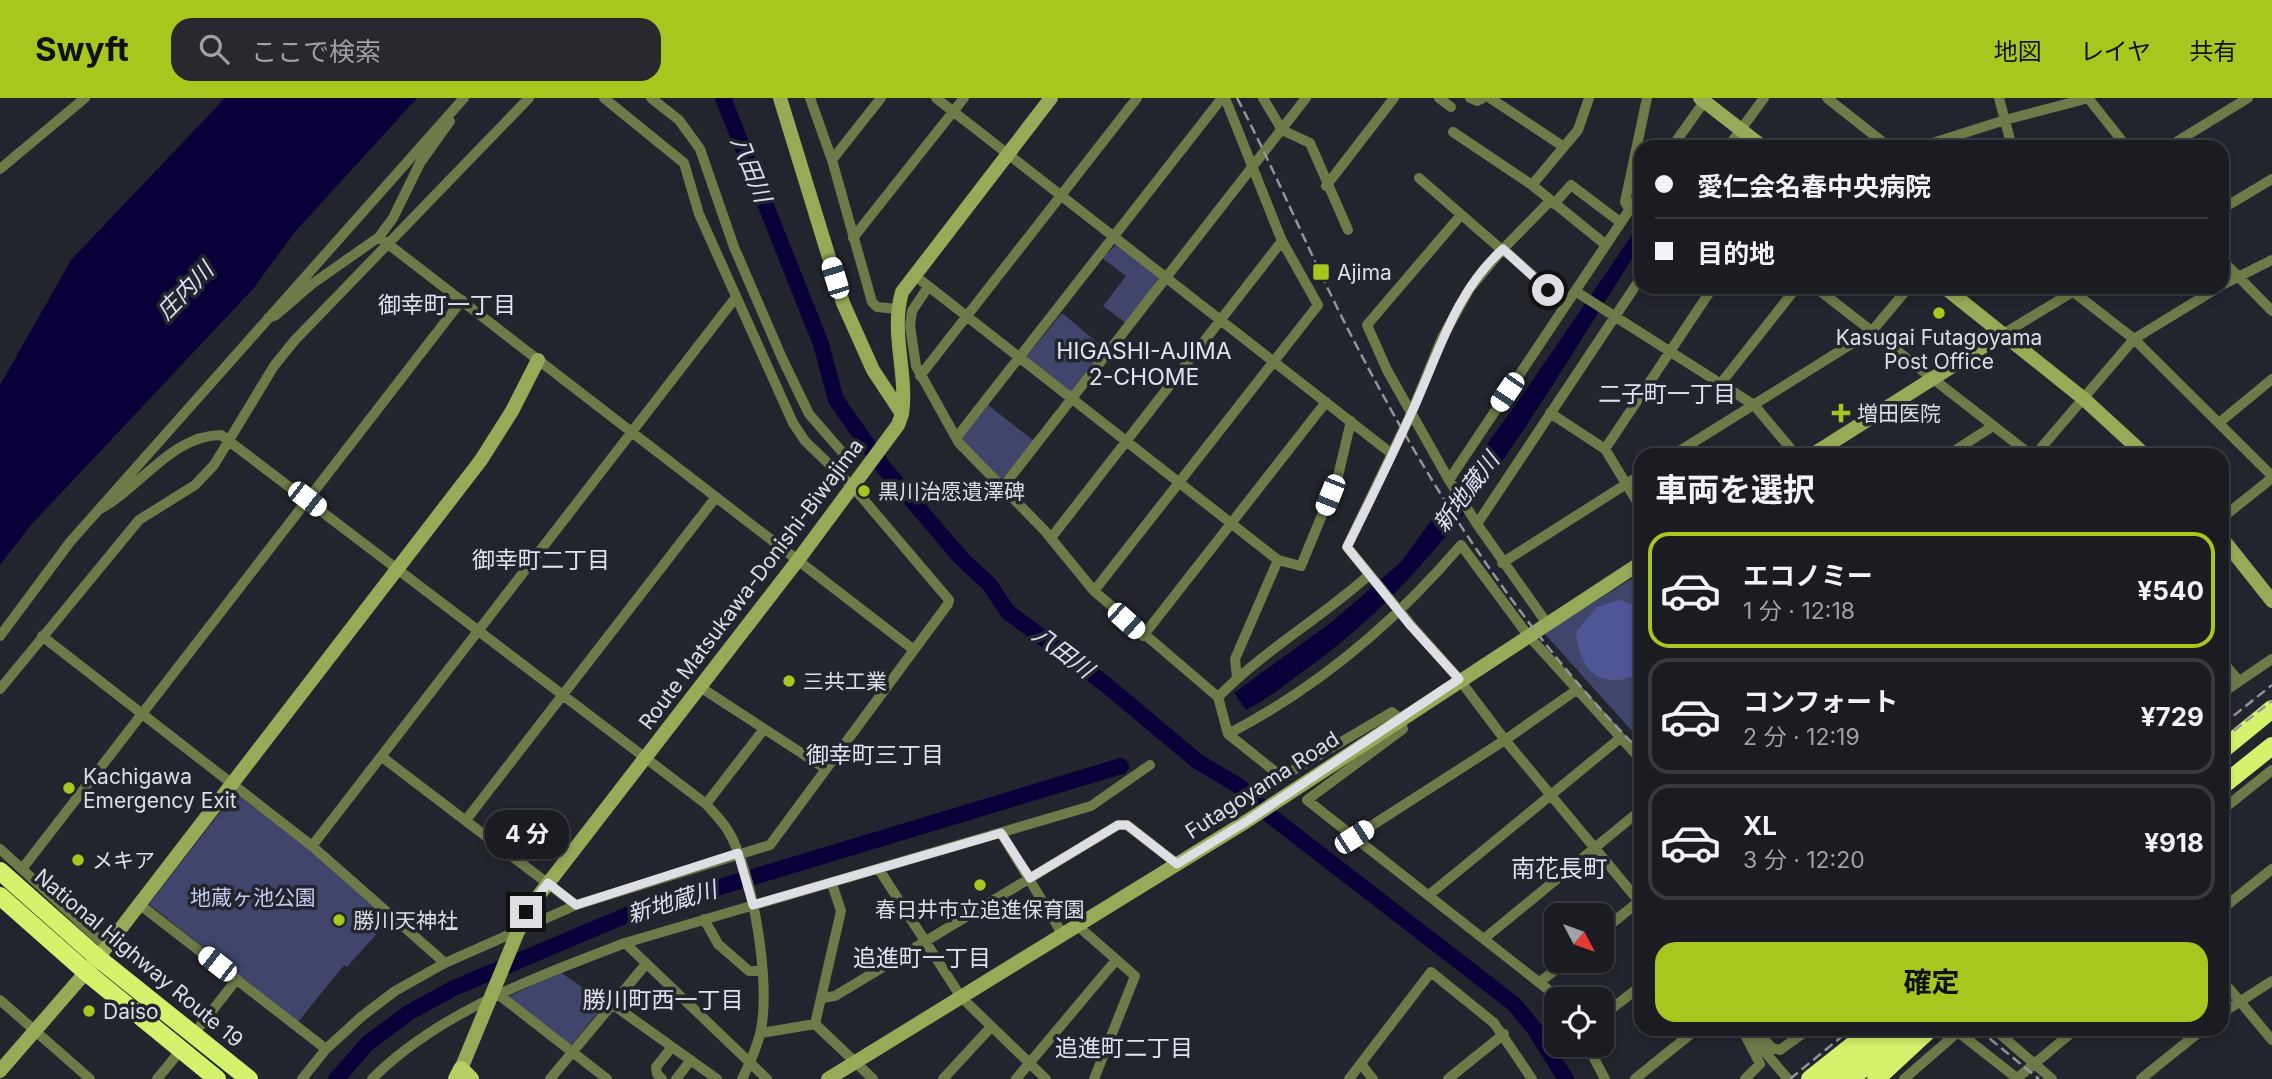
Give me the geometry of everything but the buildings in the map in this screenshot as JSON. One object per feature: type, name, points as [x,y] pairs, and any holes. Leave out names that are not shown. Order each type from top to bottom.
[{"type":"highway","points":[[2229,744],[2272,709]]},
{"type":"highway","points":[[2229,753],[2272,719]]},
{"type":"highway","points":[[2229,769],[2272,734]]},
{"type":"highway","points":[[2229,780],[2272,746]]},
{"type":"highway","name":"National Highway Route 19","points":[[0,871],[102,952],[193,1035],[249,1079]]},
{"type":"highway","name":"National Highway Route 19","points":[[0,895],[86,972],[217,1079]]},
{"type":"highway","points":[[1810,1079],[1864,1036]]},
{"type":"highway","points":[[1820,1079],[1872,1036]]},
{"type":"highway","points":[[1830,1079],[1883,1036]]},
{"type":"highway","points":[[1850,1079],[1903,1036]]},
{"type":"highway","points":[[1864,1079],[1922,1036]]},
{"type":"highway","points":[[1876,1079],[1923,1036]]},
{"type":"street","points":[[0,169],[85,98]]},
{"type":"street","points":[[0,636],[70,542],[464,98]]},
{"type":"street","points":[[0,689],[139,520],[195,485],[214,465],[274,366],[383,240],[529,98]]},
{"type":"street","points":[[302,1079],[326,1049],[395,991],[445,963],[516,934],[576,905],[770,845],[949,600],[856,483],[805,441],[793,423],[699,214],[684,163],[604,98]]},
{"type":"street","points":[[652,98],[679,120],[700,149],[734,247],[782,358],[809,414],[842,453]]},
{"type":"street","points":[[780,98],[843,303],[873,370],[900,420]]},
{"type":"street","points":[[832,160],[881,98]]},
{"type":"street","points":[[936,98],[1392,454]]},
{"type":"street","points":[[853,238],[964,98]]},
{"type":"street","points":[[900,420],[905,395],[896,331],[897,309],[902,292],[1051,98]]},
{"type":"street","points":[[919,376],[1138,98]]},
{"type":"street","points":[[1094,591],[1318,305],[1282,242],[1224,98]]},
{"type":"street","points":[[956,438],[1224,98]]},
{"type":"street","points":[[1263,98],[1282,130],[1310,143],[1326,186],[1348,230]]},
{"type":"street","points":[[1002,488],[1306,98]]},
{"type":"street","points":[[1326,186],[1394,98]]},
{"type":"street","points":[[1439,98],[1451,107]]},
{"type":"street","points":[[1470,98],[1477,101],[1483,98]]},
{"type":"street","points":[[1490,98],[1564,147]]},
{"type":"street","points":[[1532,185],[1578,130],[1589,98]]},
{"type":"street","points":[[1638,140],[1647,98]]},
{"type":"street","points":[[1732,140],[1738,128],[1763,98]]},
{"type":"street","points":[[1827,98],[1880,140]]},
{"type":"street","points":[[1840,108],[1847,98]]},
{"type":"street","points":[[1999,98],[2010,140]]},
{"type":"street","points":[[1942,140],[2089,98],[2122,140]]},
{"type":"street","points":[[2179,140],[2248,98]]},
{"type":"street","points":[[813,100],[872,302],[877,307],[897,309]]},
{"type":"street","points":[[1677,140],[1704,100],[1754,140]]},
{"type":"street","points":[[268,318],[276,315],[312,284],[383,240],[420,163],[450,121],[448,115]]},
{"type":"street","points":[[1453,132],[1532,185],[1606,245]]},
{"type":"street","points":[[1629,209],[1625,202],[1634,159]]},
{"type":"street","points":[[1419,178],[1565,304]]},
{"type":"street","points":[[2229,205],[2272,178]]},
{"type":"street","points":[[1620,222],[1571,185],[1502,250],[1470,288],[1442,338],[1411,414],[1347,547],[1410,625],[1459,679],[1505,740],[1634,894]]},
{"type":"street","points":[[1449,480],[1565,304],[1577,292],[1634,202]]},
{"type":"street","points":[[1461,215],[1367,325],[1411,414],[1449,480],[1502,563],[1546,622]]},
{"type":"street","points":[[383,240],[914,650]]},
{"type":"street","points":[[1051,538],[1128,443],[1282,242]]},
{"type":"street","points":[[2229,281],[2272,260]]},
{"type":"street","points":[[2229,267],[2272,311]]},
{"type":"street","points":[[914,275],[1278,560],[1301,566],[1338,476],[1351,421]]},
{"type":"street","points":[[1477,524],[1613,314],[1634,286]]},
{"type":"street","points":[[928,287],[916,302],[911,318],[911,338],[919,376],[956,438],[1051,538],[1094,591],[1143,636],[1218,697],[1228,734],[1282,777],[1392,712],[1401,720],[1403,729],[1307,800],[1546,987]]},
{"type":"street","points":[[1577,292],[1754,405],[1790,448]]},
{"type":"street","points":[[1605,449],[1708,294]]},
{"type":"street","points":[[1721,383],[1791,294]]},
{"type":"street","points":[[1824,294],[2023,448]]},
{"type":"street","points":[[1684,448],[1872,331],[1903,294]]},
{"type":"street","points":[[1953,294],[2084,399],[2137,448]]},
{"type":"street","points":[[1823,448],[2064,294]]},
{"type":"street","points":[[2080,294],[2134,339],[2271,474],[2229,512]]},
{"type":"street","points":[[2039,448],[2134,339],[2208,294]]},
{"type":"street","points":[[312,846],[736,298]]},
{"type":"street","points":[[22,869],[462,300]]},
{"type":"street","points":[[0,1071],[102,952],[481,460],[538,360]]},
{"type":"street","points":[[2220,422],[2272,379]]},
{"type":"street","points":[[1143,636],[1326,402]]},
{"type":"street","points":[[1550,413],[1605,449],[1634,497]]},
{"type":"street","name":"Route Matsukawa-Donishi-Biwajima","points":[[463,1076],[526,912],[798,560],[900,420]]},
{"type":"street","points":[[1959,448],[1993,426]]},
{"type":"street","points":[[100,509],[118,499],[152,467],[208,435],[221,435],[706,804],[727,830],[738,853],[753,905],[762,971],[764,994],[761,1033],[742,1079]]},
{"type":"street","points":[[1502,563],[1634,479]]},
{"type":"street","points":[[466,820],[716,497]]},
{"type":"street","points":[[1228,734],[1262,716],[1352,652],[1399,609],[1461,545],[1527,634],[1575,691],[1634,753]]},
{"type":"street","points":[[2229,547],[2272,601]]},
{"type":"street","points":[[1237,678],[1235,659],[1278,560]]},
{"type":"street","name":"Futagoyama Road","points":[[828,1079],[1250,820],[1527,634],[1634,567]]},
{"type":"street","points":[[1218,697],[1237,678],[1371,577]]},
{"type":"street","points":[[42,636],[312,846],[445,963]]},
{"type":"street","points":[[2229,687],[2238,680],[2247,679],[2272,659]]},
{"type":"street","points":[[2229,669],[2238,680]]},
{"type":"street","points":[[700,687],[826,769]]},
{"type":"street","points":[[1354,837],[1505,740],[1575,691]]},
{"type":"street","points":[[706,804],[764,729]]},
{"type":"street","points":[[1429,895],[1619,739]]},
{"type":"street","points":[[382,757],[576,905]]},
{"type":"street","points":[[372,1079],[407,1048],[496,994],[625,943],[880,871],[1091,806],[1150,765]]},
{"type":"street","points":[[2229,804],[2272,770]]},
{"type":"street","points":[[1485,938],[1634,816]]},
{"type":"street","points":[[822,998],[835,996],[1118,825],[1127,825],[1177,864]]},
{"type":"street","points":[[1001,833],[1063,935]]},
{"type":"street","points":[[0,849],[102,952]]},
{"type":"street","points":[[2229,903],[2272,869]]},
{"type":"street","points":[[880,871],[961,997],[1046,1079]]},
{"type":"street","points":[[816,1024],[841,911],[832,884]]},
{"type":"street","points":[[139,904],[326,1049]]},
{"type":"street","points":[[1614,922],[1634,907]]},
{"type":"street","points":[[704,919],[718,944],[749,971],[762,971]]},
{"type":"street","points":[[1079,926],[1135,976],[1095,1079]]},
{"type":"street","points":[[625,943],[766,1079]]},
{"type":"street","points":[[1016,1079],[1116,960]]},
{"type":"street","points":[[550,1079],[646,964]]},
{"type":"street","points":[[1349,1079],[1431,972],[1494,1023],[1504,1034],[1531,1079]]},
{"type":"street","points":[[1540,982],[1551,973]]},
{"type":"street","points":[[193,1035],[237,979]]},
{"type":"street","points":[[2229,1008],[2272,981]]},
{"type":"street","points":[[2229,988],[2272,1040]]},
{"type":"street","points":[[1614,1007],[1634,991]]},
{"type":"street","points":[[496,994],[607,1079]]},
{"type":"street","points":[[0,1000],[87,1078]]},
{"type":"street","points":[[612,1004],[717,1079]]},
{"type":"street","points":[[761,1033],[816,1024]]},
{"type":"street","points":[[816,1024],[873,1079]]},
{"type":"street","points":[[943,1079],[991,1027]]},
{"type":"street","points":[[1448,1079],[1504,1034]]},
{"type":"street","points":[[1635,1079],[1688,1036]]},
{"type":"street","points":[[1745,1079],[1760,1064],[1747,1036]]},
{"type":"street","points":[[1750,1036],[1788,1079]]},
{"type":"street","points":[[1761,1036],[1772,1048],[1780,1050],[1799,1036]]},
{"type":"street","points":[[1891,1076],[1925,1036]]},
{"type":"street","points":[[1926,1059],[1928,1036]]},
{"type":"street","points":[[1891,1076],[1908,1076],[1946,1036]]},
{"type":"street","points":[[1965,1036],[2017,1079],[2068,1036]]},
{"type":"street","points":[[2002,1036],[2052,1079]]},
{"type":"street","points":[[2141,1079],[2194,1036]]},
{"type":"street","points":[[662,1079],[657,1074],[656,1067],[672,1047]]},
{"type":"street","points":[[157,1079],[181,1050]]},
{"type":"street","points":[[1593,1057],[1605,1079]]},
{"type":"street","points":[[676,1079],[691,1060]]},
{"type":"street","points":[[1361,1064],[1373,1079]]},
{"type":"green space","points":[[1117,244],[1160,277],[1126,323],[1103,306],[1126,276],[1102,258]]},
{"type":"green space","points":[[1062,313],[1104,348],[1070,393],[1025,358]]},
{"type":"green space","points":[[988,405],[1034,441],[1003,478],[999,479],[963,442],[962,437]]},
{"type":"green space","points":[[1634,577],[1634,733],[1544,633]]},
{"type":"green space","name":"地蔵ヶ池公園","points":[[239,796],[310,850],[389,920],[347,967],[344,965],[298,1022],[149,904],[232,797]]},
{"type":"green space","points":[[560,972],[603,1001],[604,1005],[572,1044],[568,1044],[508,997]]},
{"type":"shaded area","points":[[1619,600],[1634,605],[1634,676],[1615,680],[1605,679],[1596,675],[1582,659],[1576,632],[1597,607]]},
{"type":"water","name":"庄内川","points":[[225,98],[417,98],[294,233],[253,289],[31,525],[0,565],[0,385],[71,260]]},
{"type":"water","points":[[1634,232],[1634,256],[1533,416],[1455,525],[1412,575],[1364,622],[1312,665],[1246,710],[1234,693],[1333,621],[1401,562],[1519,400]]},
{"type":"waterway","name":"八田川","points":[[723,98],[821,344],[836,400],[884,468],[962,559],[989,584],[1008,612],[1105,684],[1197,761],[1239,786],[1272,817],[1514,1004],[1533,1027],[1566,1079]]},
{"type":"waterway","name":"新地蔵川","points":[[336,1079],[368,1043],[410,1012],[454,988],[627,915],[1121,766]]},
{"type":"railway","points":[[1237,98],[1352,337],[1413,449],[1446,503],[1518,608],[1557,658],[1634,744]]},
{"type":"railway","points":[[2229,719],[2272,685]]},
{"type":"railway","points":[[2229,735],[2272,701]]},
{"type":"railway","points":[[1790,1079],[1842,1036]]},
{"type":"railway","points":[[1987,1036],[2039,1079]]},
{"type":"place","name":"Ajima","points":[[1321,272]]},
{"type":"place","name":"Kasugai Futagoyama Post Office","points":[[1939,313]]},
{"type":"place","name":"増田医院","points":[[1841,413]]},
{"type":"place","name":"黒川治愿遺澤碑","points":[[864,491]]},
{"type":"place","name":"三共工業","points":[[789,681]]},
{"type":"place","name":"Kachigawa Emergency Exit","points":[[69,788]]},
{"type":"place","name":"メキア","points":[[78,860]]},
{"type":"place","name":"春日井市立追進保育園","points":[[980,885]]},
{"type":"place","name":"勝川天神社","points":[[339,920]]},
{"type":"place","name":"Daiso","points":[[89,1011]]},
{"type":"district","name":"御幸町一丁目","points":[[447,305]]},
{"type":"district","name":"HIGASHI-AJIMA 2-CHOME","points":[[1144,364]]},
{"type":"district","name":"二子町一丁目","points":[[1667,394]]},
{"type":"district","name":"御幸町二丁目","points":[[541,560]]},
{"type":"district","name":"御幸町三丁目","points":[[875,755]]},
{"type":"district","name":"南花長町","points":[[1559,868]]},
{"type":"district","name":"追進町一丁目","points":[[922,958]]},
{"type":"district","name":"勝川町西一丁目","points":[[663,1000]]},
{"type":"district","name":"追進町二丁目","points":[[1124,1048]]},
{"type":"route","points":[[526,912],[548,883],[576,905],[738,853],[753,905],[880,871],[1001,833],[1030,878],[1118,825],[1127,825],[1177,864],[1401,720],[1459,679],[1410,625],[1369,575],[1367,568],[1347,547],[1411,414],[1442,338],[1470,288],[1503,249],[1548,290]]}]
